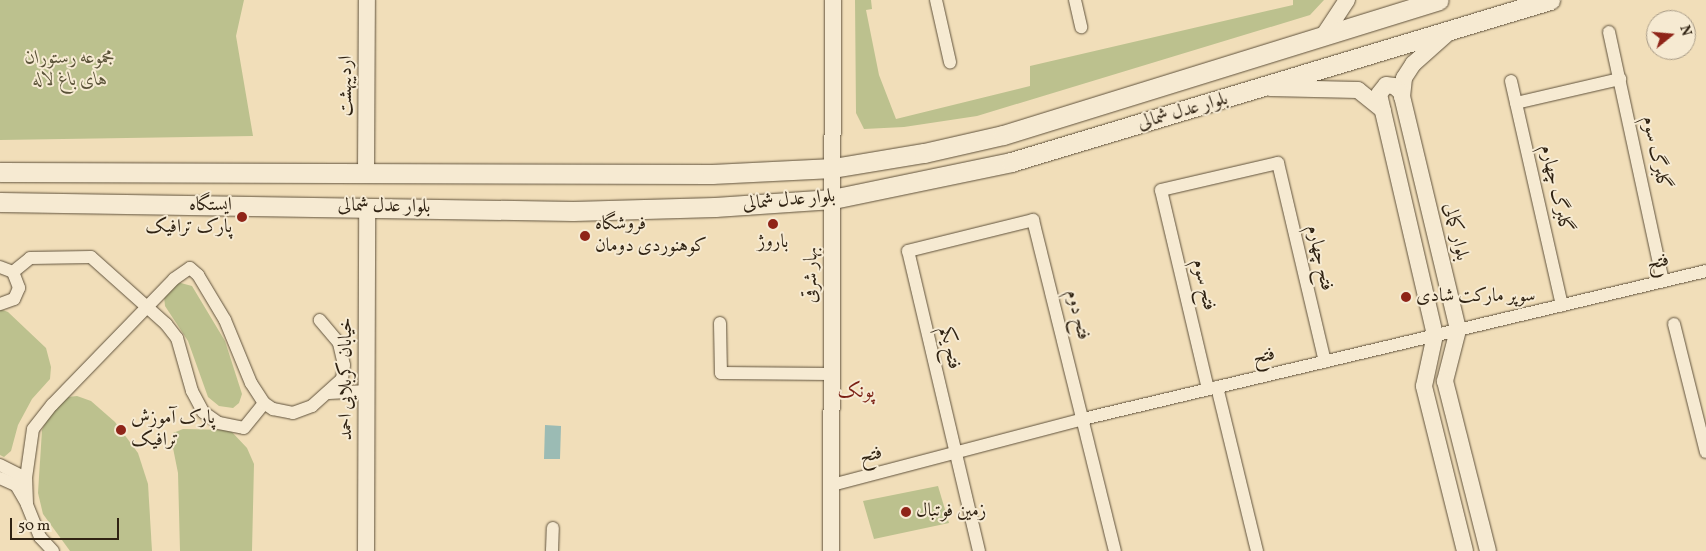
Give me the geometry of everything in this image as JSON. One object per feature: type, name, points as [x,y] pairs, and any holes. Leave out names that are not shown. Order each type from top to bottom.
[{"type":"main road","name":"بلوار عدل شمالی","points":[[0,172],[712,174],[833,168],[1003,135],[1439,0]]},
{"type":"main road","name":"بلوار عدل شمالی","points":[[0,202],[582,210],[715,207],[833,199],[1011,162],[1265,88],[1456,26],[1550,0]]},
{"type":"street","name":"اردیبهشت","points":[[366,173],[367,0]]},
{"type":"street","name":"بهار شرقی","points":[[831,551],[833,0]]},
{"type":"street","points":[[936,0],[950,62]]},
{"type":"street","points":[[1075,0],[1081,27]]},
{"type":"street","points":[[1324,35],[1347,0]]},
{"type":"street","name":"بلوار کمالی","points":[[1456,26],[1413,64],[1404,78],[1402,95],[1458,330],[1445,381],[1488,551]]},
{"type":"street","name":"گلبرگ سوم","points":[[1609,32],[1663,281]]},
{"type":"street","points":[[1516,103],[1620,79]]},
{"type":"street","name":"گلبرگ چهارم","points":[[1511,81],[1562,304]]},
{"type":"street","points":[[1402,95],[1390,84],[1382,88],[1381,102],[1436,335],[1424,386],[1465,551]]},
{"type":"street","points":[[1265,88],[1358,90],[1381,102]]},
{"type":"street","name":"فتح سوم","points":[[1257,551],[1161,190],[1278,163]]},
{"type":"street","name":"فتح چهارم","points":[[1278,163],[1324,362]]},
{"type":"street","name":"خیابان کربلایی احمد","points":[[366,551],[368,207]]},
{"type":"street","name":"فتح دوم","points":[[908,251],[1033,220],[1115,551]]},
{"type":"street","name":"فتح یکم","points":[[908,251],[954,454],[979,551]]},
{"type":"street","points":[[13,272],[30,258],[90,257],[147,307],[177,338],[192,391],[203,412],[219,423],[244,428],[264,403]]},
{"type":"street","points":[[0,267],[13,272],[19,282],[18,294],[9,303],[0,304]]},
{"type":"street","points":[[28,504],[26,478],[33,428],[52,405],[174,279],[190,268],[209,290],[251,384],[264,403],[273,409],[293,413],[312,406],[329,393],[342,379],[344,366],[340,343],[320,320]]},
{"type":"street","name":"فتح","points":[[832,485],[1083,419],[1706,271]]},
{"type":"street","points":[[720,323],[721,373],[831,374]]},
{"type":"street","points":[[1674,324],[1706,452]]},
{"type":"street","points":[[329,393],[367,391]]},
{"type":"street","points":[[0,465],[26,478]]},
{"type":"street","points":[[0,478],[16,485],[28,504],[40,537],[53,551]]},
{"type":"street","points":[[552,551],[553,528]]},
{"type":"green space","name":"مجموعه رستوران های باغ لاله","points":[[0,0],[244,0],[236,36],[253,136],[0,140]]},
{"type":"green space","points":[[855,0],[871,0],[872,9],[866,10],[879,75],[896,119],[1030,86],[1030,66],[1293,5],[1293,0],[1324,0],[1310,15],[977,116],[904,127],[864,129],[856,113]]},
{"type":"green space","points":[[177,282],[192,286],[225,341],[242,394],[239,403],[233,408],[219,406],[208,397],[188,341],[165,306],[164,296]]},
{"type":"green space","points":[[0,309],[8,312],[46,348],[51,367],[50,379],[32,399],[18,425],[11,451],[4,457],[0,455]]},
{"type":"green space","points":[[77,396],[91,401],[115,422],[138,453],[148,484],[152,551],[70,551],[43,514],[38,493],[42,430],[48,417],[68,397]]},
{"type":"green space","points":[[183,429],[230,430],[247,448],[254,464],[252,551],[180,551],[178,473],[172,443],[173,433]]},
{"type":"green space","name":"زمین فوتبال","points":[[938,486],[949,523],[874,539],[863,501]]},
{"type":"water","points":[[545,425],[561,426],[560,459],[544,459]]},
{"type":"place","name":"ایستگاه پارک ترافیک","points":[[242,217]]},
{"type":"place","name":"باروژ","points":[[773,224]]},
{"type":"place","name":"فروشگاه کوهنوردی دومان","points":[[585,236]]},
{"type":"place","name":"سوپر مارکت شادی","points":[[1406,297]]},
{"type":"place","name":"پارک آموزش ترافیک","points":[[121,430]]},
{"type":"place","name":"زمین فوتبال","points":[[906,512]]},
{"type":"district","name":"پونک","points":[[856,392]]}]
